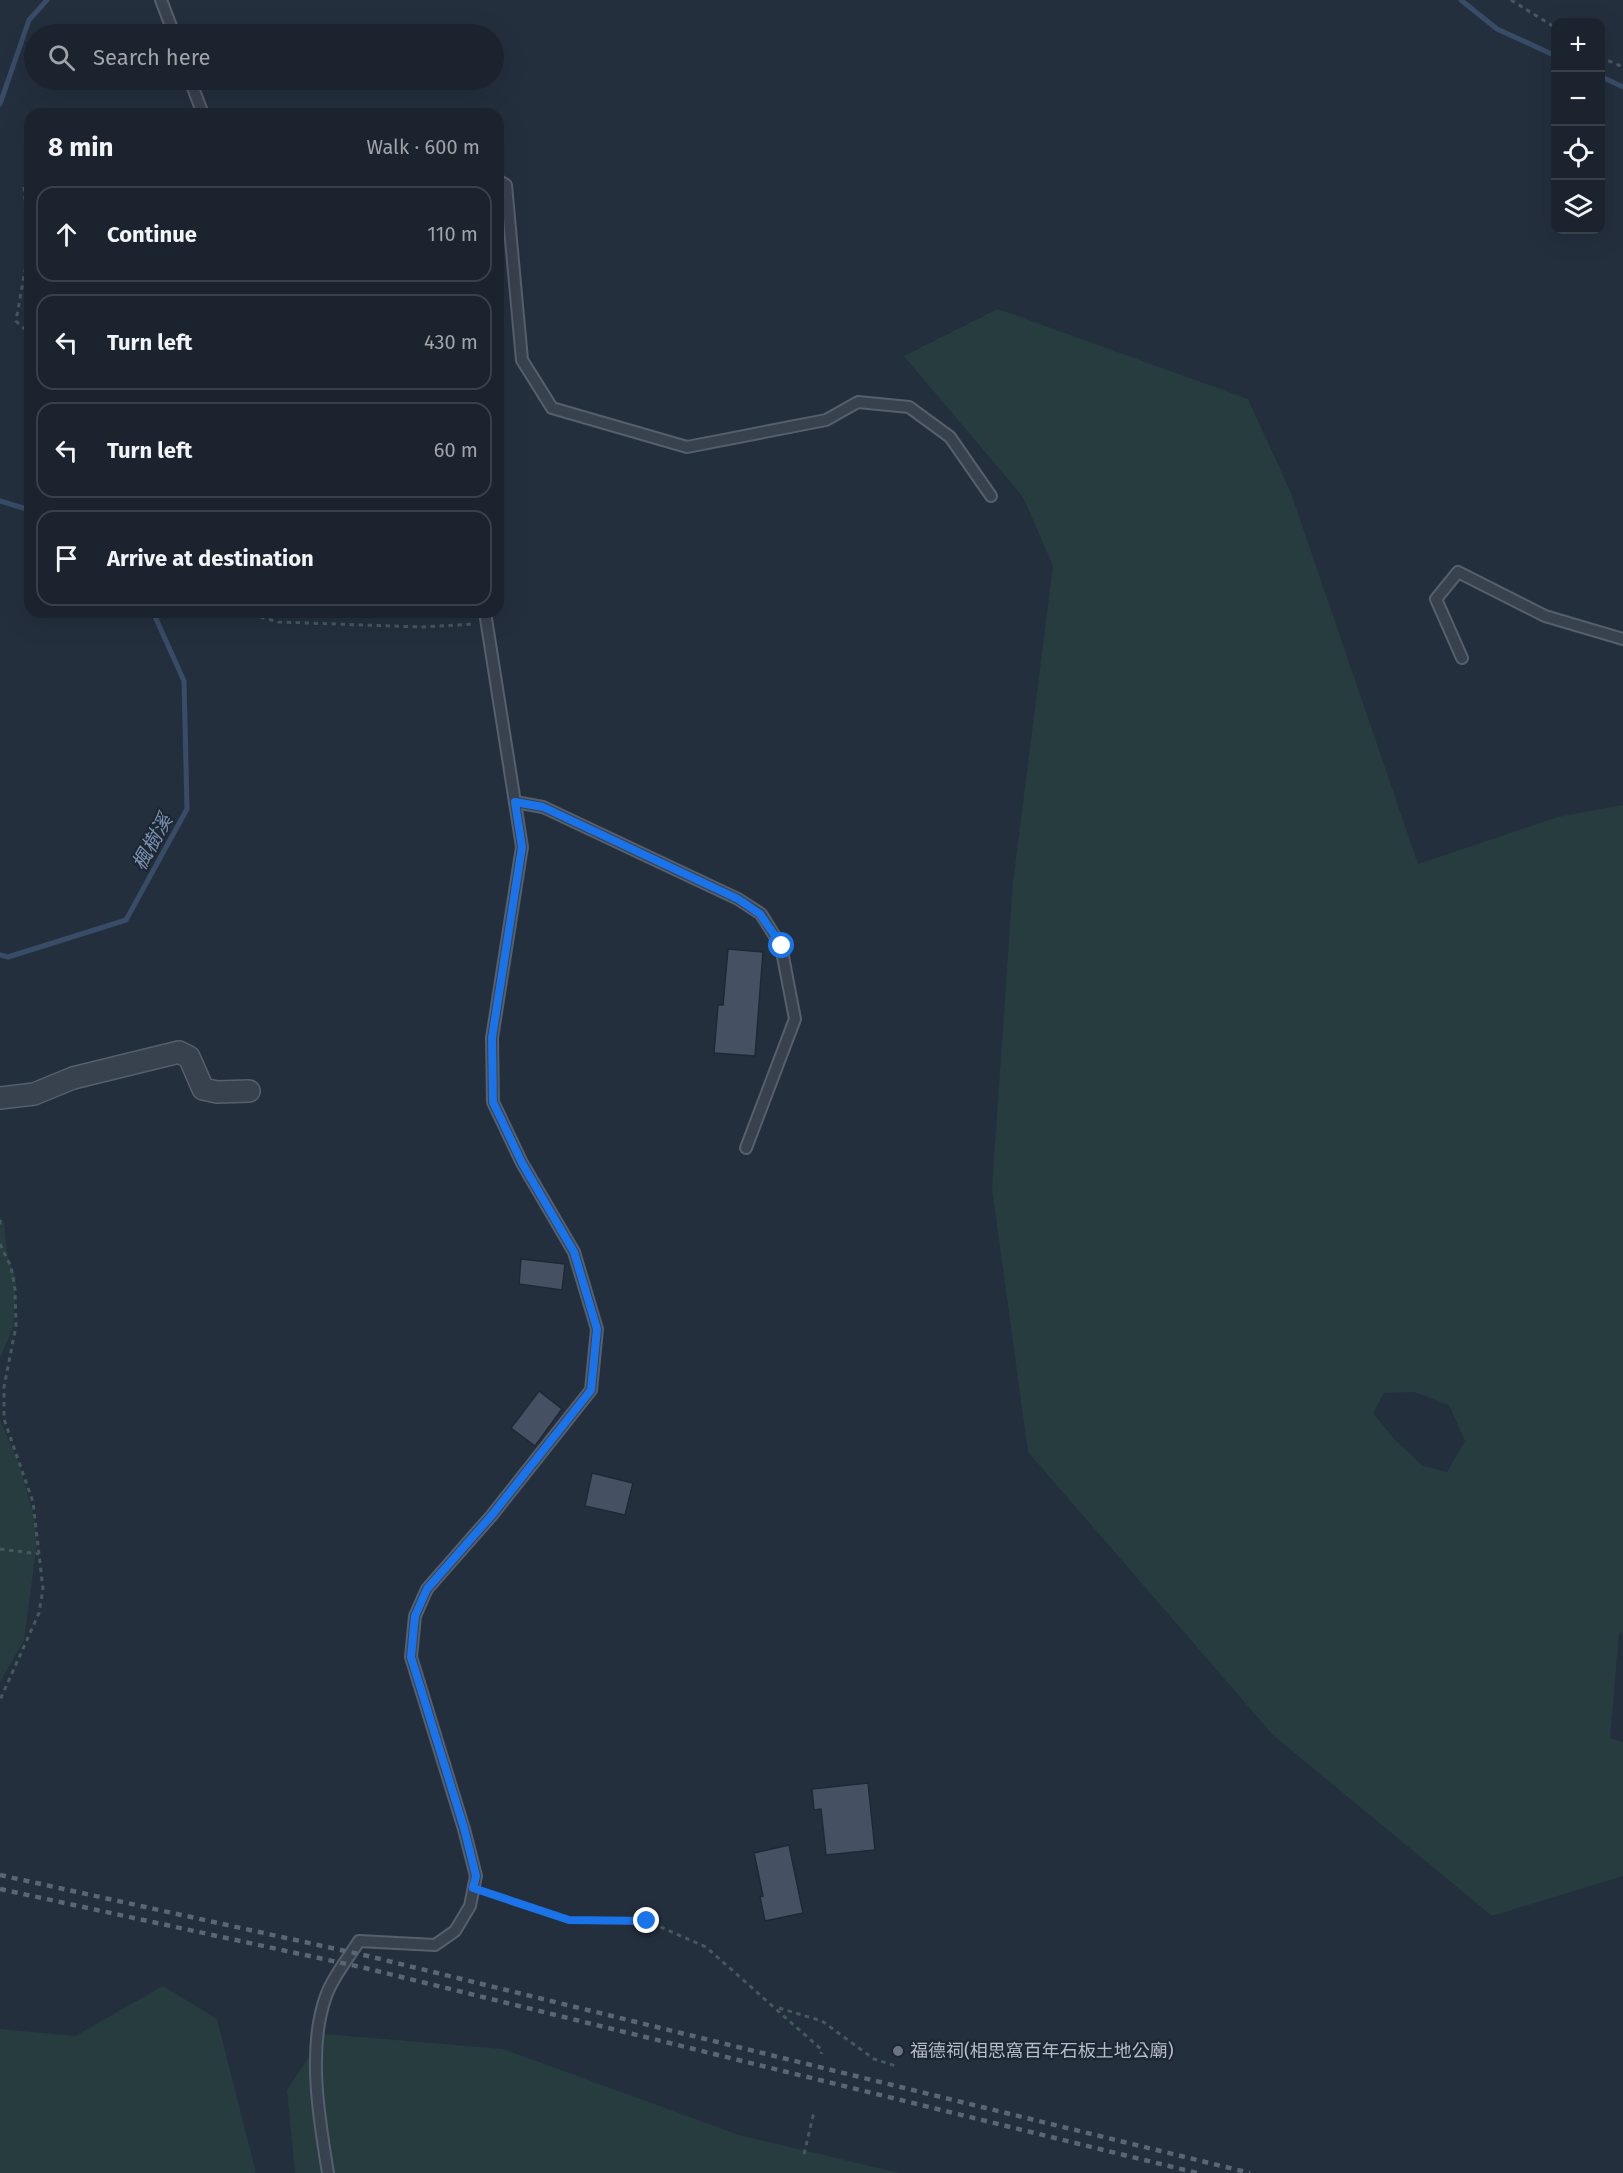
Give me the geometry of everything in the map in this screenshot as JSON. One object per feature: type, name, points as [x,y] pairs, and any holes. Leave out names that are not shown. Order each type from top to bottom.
[{"type":"street","points":[[0,1098],[34,1094],[73,1078],[179,1052],[189,1058],[203,1089],[217,1092],[249,1091]]},
{"type":"lane","points":[[161,0],[170,24]]},
{"type":"lane","points":[[194,90],[201,108]]},
{"type":"lane","points":[[504,184],[506,185],[522,360],[552,408],[687,447],[826,420],[858,402],[909,407],[950,437],[990,496]]},
{"type":"lane","points":[[1461,658],[1436,599],[1458,572],[1545,616],[1623,639]]},
{"type":"lane","points":[[328,2173],[320,2126],[315,2037],[326,1994],[359,1941],[435,1945],[455,1931],[470,1906],[476,1876],[464,1828],[411,1657],[415,1616],[427,1589],[492,1515],[591,1390],[597,1329],[574,1252],[522,1163],[493,1102],[492,1038],[522,847],[486,618]]},
{"type":"lane","points":[[515,802],[543,807],[738,899],[760,914],[782,946],[795,1019],[746,1148]]},
{"type":"path","points":[[1511,0],[1551,25]]},
{"type":"path","points":[[1605,59],[1623,67]]},
{"type":"path","points":[[24,276],[16,321],[24,328]]},
{"type":"path","points":[[264,618],[278,622],[421,627],[486,618]]},
{"type":"path","points":[[0,1220],[0,1228]]},
{"type":"path","points":[[0,1244],[11,1268],[15,1289],[16,1326],[4,1387],[4,1419],[33,1502],[43,1589],[39,1613],[0,1700]]},
{"type":"path","points":[[0,1549],[39,1554]]},
{"type":"path","points":[[473,1888],[569,1920],[647,1921],[706,1947],[777,2008],[822,2050],[821,2054]]},
{"type":"path","points":[[777,2008],[822,2021],[874,2059],[896,2066]]},
{"type":"path","points":[[804,2154],[814,2112]]},
{"type":"green space","points":[[998,309],[1248,399],[1291,493],[1418,864],[1558,817],[1623,805],[1623,1632],[1619,1634],[1610,1738],[1623,1742],[1623,1876],[1492,1916],[1273,1735],[1028,1452],[992,1188],[1013,882],[1053,566],[1023,497],[904,356]],"holes":[[[1414,1392],[1449,1405],[1465,1441],[1447,1472],[1423,1466],[1394,1439],[1373,1413],[1384,1393]]]},
{"type":"green space","points":[[0,1217],[4,1222],[7,1254],[16,1279],[13,1328],[0,1358]]},
{"type":"green space","points":[[0,1420],[19,1464],[34,1517],[37,1543],[24,1640],[0,1682]]},
{"type":"green space","points":[[163,1986],[217,2019],[256,2173],[0,2173],[0,2029],[75,2036]]},
{"type":"green space","points":[[324,2034],[503,2049],[739,2135],[900,2173],[295,2173],[287,2090]]},
{"type":"building","points":[[728,949],[763,952],[755,1056],[714,1053],[718,1005],[723,1005]]},
{"type":"building","points":[[521,1259],[565,1264],[562,1290],[519,1284]]},
{"type":"building","points":[[539,1391],[562,1409],[535,1446],[511,1428]]},
{"type":"building","points":[[592,1473],[633,1483],[625,1515],[585,1506]]},
{"type":"building","points":[[868,1783],[875,1850],[826,1855],[821,1809],[814,1810],[812,1789]]},
{"type":"building","points":[[789,1845],[803,1913],[765,1921],[760,1897],[763,1896],[754,1853]]},
{"type":"waterway","name":"楓樹溪","points":[[28,24],[47,0]]},
{"type":"waterway","points":[[1461,0],[1497,29],[1551,54]]},
{"type":"waterway","name":"楓樹溪","points":[[0,104],[24,34]]},
{"type":"waterway","points":[[1605,78],[1623,87]]},
{"type":"waterway","name":"楓樹溪","points":[[0,501],[24,508]]},
{"type":"waterway","name":"楓樹溪","points":[[0,955],[8,957],[126,920],[187,809],[184,681],[156,618]]},
{"type":"railway","points":[[0,1875],[368,1956],[1250,2173]]},
{"type":"railway","points":[[0,1889],[365,1968],[1197,2173]]},
{"type":"place","name":"福德祠(相思窩百年石板土地公廟)","points":[[898,2051]]},
{"type":"route","points":[[647,1921],[569,1920],[473,1888],[476,1876],[464,1828],[411,1657],[415,1616],[427,1589],[492,1515],[591,1390],[597,1329],[574,1252],[522,1163],[493,1102],[492,1038],[522,847],[515,802],[543,807],[738,899],[760,914],[782,946]]}]
